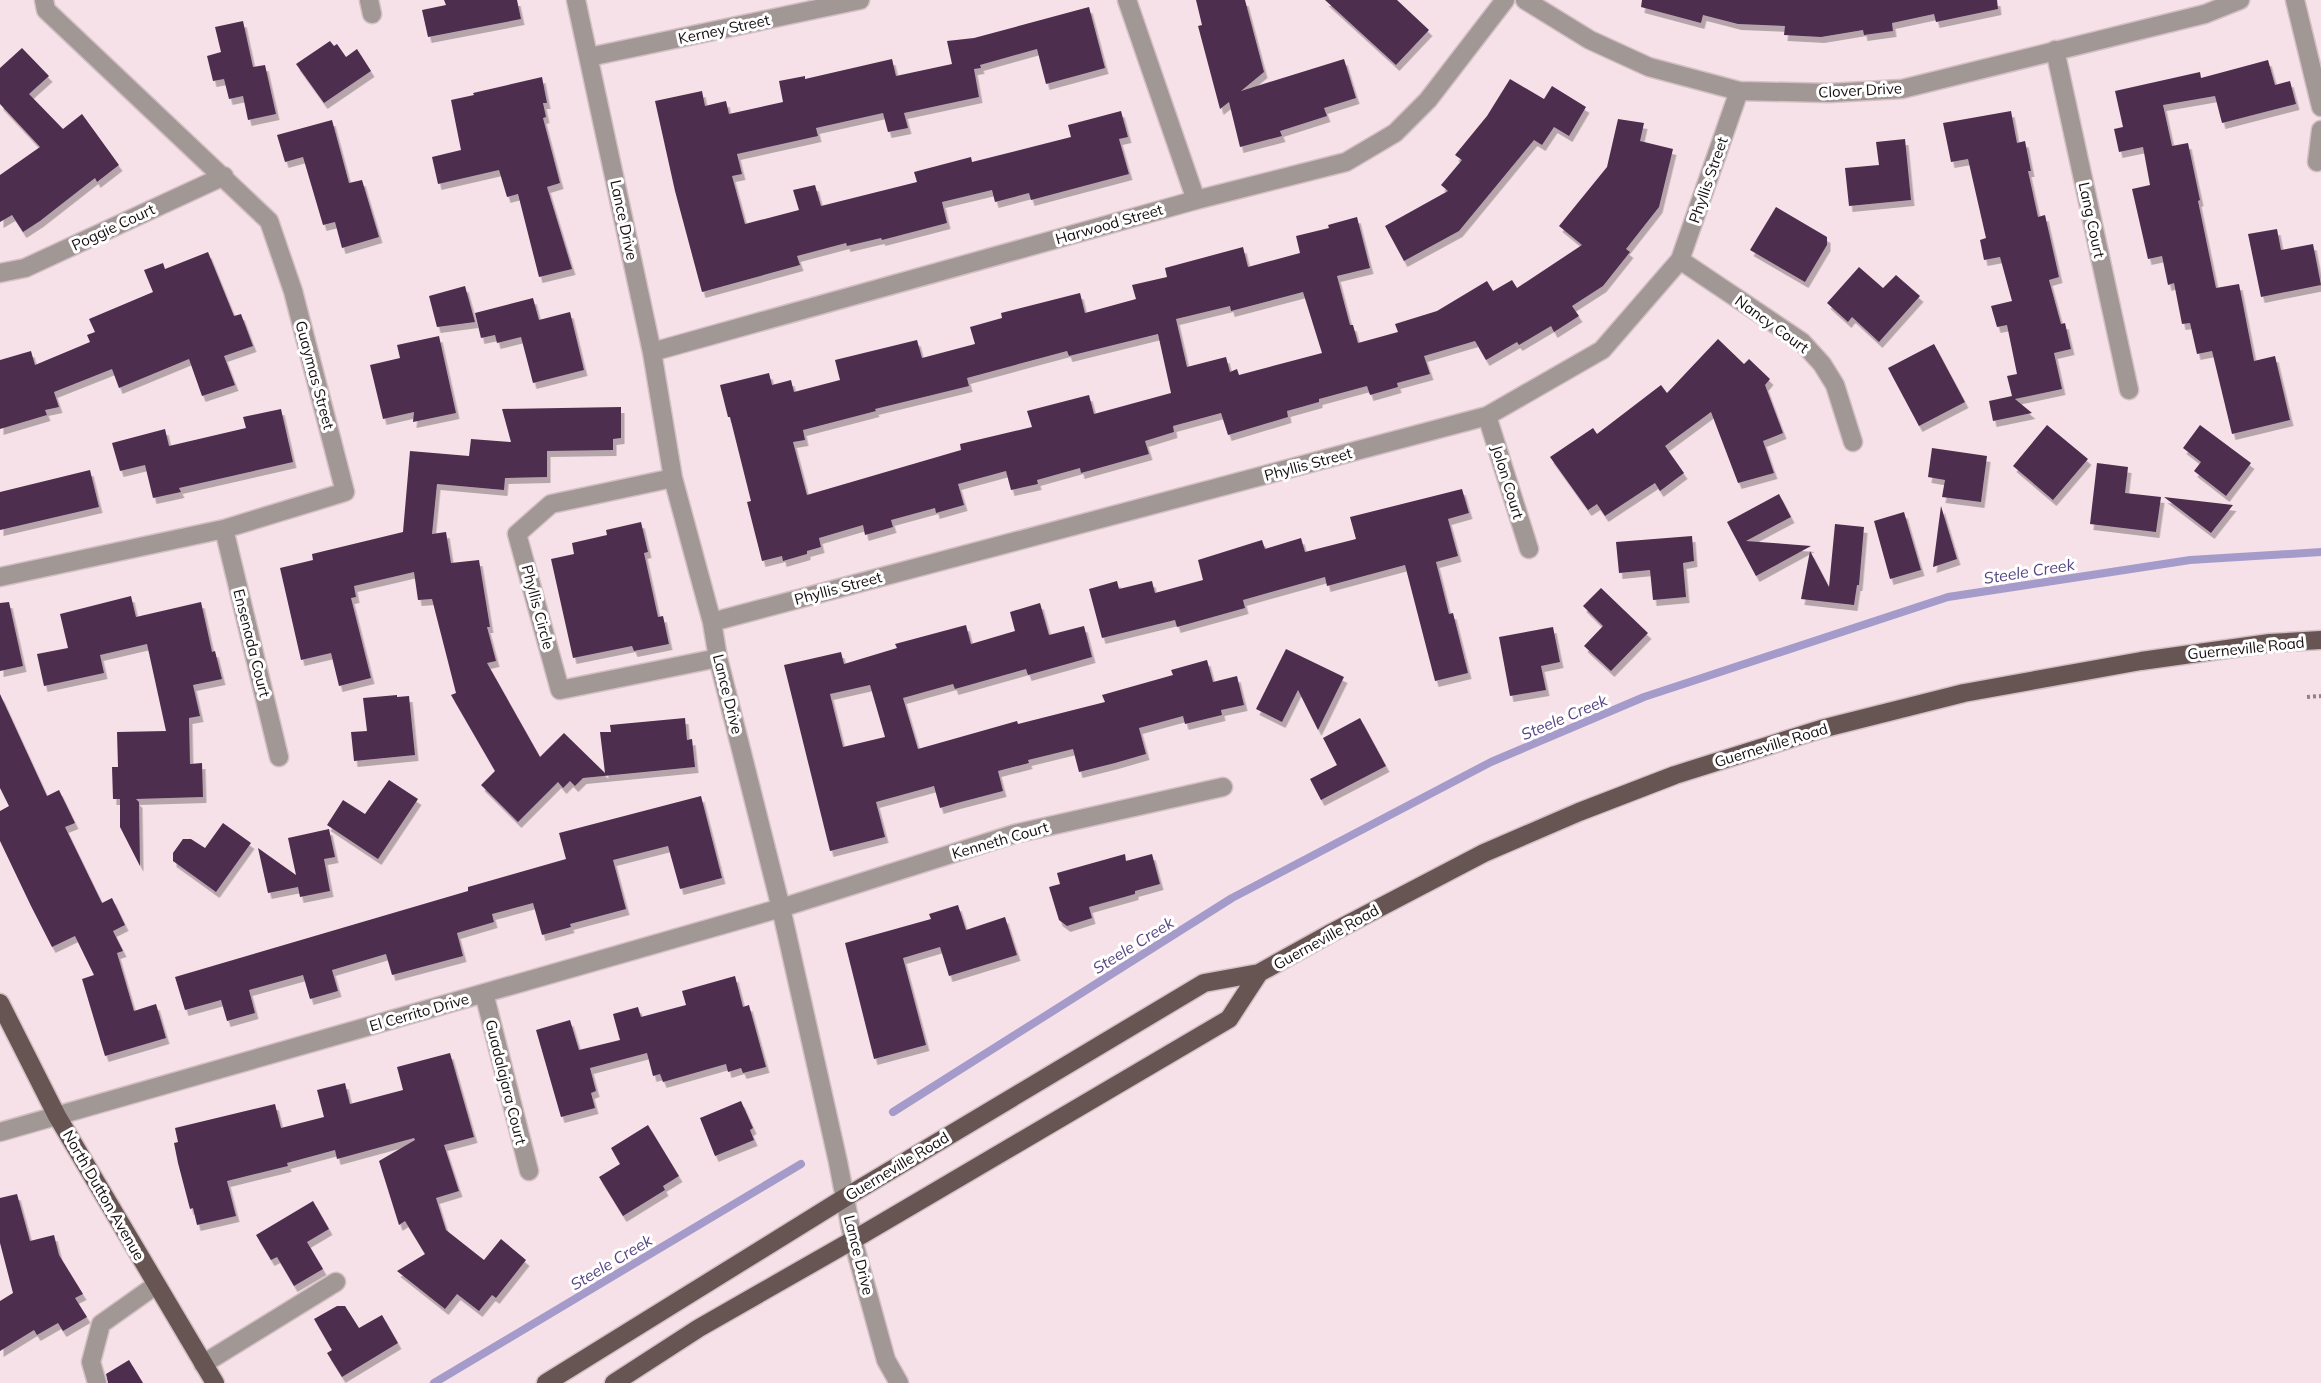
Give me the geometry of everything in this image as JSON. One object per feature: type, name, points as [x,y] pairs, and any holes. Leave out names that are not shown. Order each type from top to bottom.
[{"type":"main road","name":"Guerneville Road","points":[[546,1383],[846,1197],[1204,983],[1260,974],[1329,933],[1484,853],[1676,775],[1821,729],[1964,693],[2141,661],[2270,643],[2321,640]]},
{"type":"main road","name":"Guerneville Road","points":[[614,1383],[699,1328],[854,1240],[1228,1019],[1260,974]]},
{"type":"main road","name":"North Dutton Avenue","points":[[0,1003],[57,1116],[215,1383]]},
{"type":"street","name":"Guaymas Street","points":[[0,577],[224,529],[345,492],[293,291],[269,221],[46,10],[44,0]]},
{"type":"street","name":"Lance Drive","points":[[576,0],[652,352],[673,478],[712,621],[718,658],[781,908],[854,1240],[886,1360],[899,1383]]},
{"type":"street","name":"Kerney Street","points":[[589,57],[860,0]]},
{"type":"street","points":[[1127,0],[1196,200]]},
{"type":"street","name":"Harwood Street","points":[[652,352],[1196,200],[1346,162],[1395,133],[1428,100],[1505,0]]},
{"type":"street","name":"Clover Drive","points":[[1525,0],[1590,39],[1649,67],[1739,91],[1829,93],[1902,88],[2205,14],[2240,0]]},
{"type":"street","points":[[2295,0],[2321,107]]},
{"type":"street","name":"Lang Court","points":[[2055,50],[2129,390]]},
{"type":"street","name":"Phyllis Street","points":[[712,621],[1487,416],[1602,350],[1680,260],[1739,91]]},
{"type":"street","points":[[2317,162],[2321,130]]},
{"type":"street","name":"Poggie Court","points":[[0,273],[25,267],[224,176]]},
{"type":"street","name":"Nancy Court","points":[[1680,260],[1802,342],[1822,364],[1835,385],[1853,442]]},
{"type":"street","name":"Jolon Court","points":[[1487,416],[1529,549]]},
{"type":"street","name":"Phyllis Circle","points":[[673,478],[551,504],[517,534],[560,690],[718,658]]},
{"type":"street","name":"Ensenada Court","points":[[224,529],[279,757]]},
{"type":"street","name":"Kenneth Court","points":[[781,908],[1014,834],[1223,787]]},
{"type":"street","name":"El Cerrito Drive","points":[[0,1132],[781,908]]},
{"type":"street","name":"Guadalajara Court","points":[[484,993],[529,1171]]},
{"type":"street","points":[[203,1364],[336,1282]]},
{"type":"street","points":[[97,1383],[91,1362],[101,1324],[156,1285]]},
{"type":"path","points":[[2307,698],[2321,696]]},
{"type":"building","points":[[444,0],[517,0],[521,19],[428,37],[422,10],[446,5]]},
{"type":"building","points":[[1196,0],[1245,0],[1264,72],[1241,91],[1344,59],[1356,98],[1324,108],[1327,116],[1280,131],[1282,136],[1240,147],[1229,102],[1220,109],[1198,26],[1202,25]]},
{"type":"building","points":[[1325,0],[1397,0],[1429,30],[1396,65]]},
{"type":"building","points":[[1642,0],[1997,0],[1998,9],[1936,22],[1934,14],[1892,23],[1893,31],[1864,35],[1863,30],[1821,37],[1784,35],[1785,26],[1738,24],[1703,15],[1701,23],[1641,7]]},
{"type":"building","points":[[1089,7],[1105,68],[1046,84],[1037,49],[980,65],[981,68],[974,69],[979,97],[904,113],[908,128],[888,132],[883,113],[816,128],[818,136],[737,154],[742,174],[732,176],[745,224],[799,210],[793,190],[815,185],[821,206],[917,182],[914,172],[971,157],[972,162],[1071,137],[1068,125],[1121,111],[1128,137],[1119,139],[1129,174],[1031,200],[1029,193],[995,202],[992,190],[942,202],[947,223],[882,240],[881,238],[847,246],[846,243],[797,256],[800,265],[702,292],[675,191],[655,101],[702,91],[705,106],[726,101],[729,114],[783,102],[779,81],[805,76],[805,79],[892,59],[896,76],[952,64],[947,41],[974,38]]},
{"type":"building","points":[[243,21],[253,67],[265,65],[276,114],[248,120],[243,96],[229,99],[224,79],[213,81],[207,56],[221,52],[215,27]]},
{"type":"building","points":[[330,41],[334,46],[337,44],[346,57],[357,49],[371,71],[324,103],[296,64]]},
{"type":"building","points":[[22,48],[49,76],[29,94],[63,129],[82,114],[119,165],[97,182],[95,178],[23,232],[12,215],[0,222],[0,175],[40,147],[0,104],[0,68]]},
{"type":"building","points":[[2268,60],[2275,85],[2290,81],[2296,104],[2222,123],[2215,96],[2163,105],[2172,146],[2188,143],[2216,288],[2239,284],[2254,361],[2275,356],[2290,420],[2232,434],[2212,351],[2197,354],[2190,323],[2182,324],[2174,283],[2168,285],[2162,256],[2148,259],[2132,189],[2150,185],[2143,147],[2119,152],[2114,129],[2123,127],[2115,91],[2200,72],[2201,78]]},
{"type":"building","points":[[542,77],[547,103],[543,103],[546,117],[543,118],[560,183],[547,187],[572,269],[539,277],[518,194],[507,197],[499,170],[438,184],[432,157],[461,150],[451,100]]},
{"type":"building","points":[[1510,79],[1544,99],[1552,86],[1586,107],[1569,136],[1554,127],[1542,145],[1534,140],[1459,231],[1404,261],[1385,226],[1448,191],[1441,185],[1462,160],[1455,155],[1487,116]]},
{"type":"building","points":[[2011,111],[2017,143],[2025,141],[2031,171],[2028,171],[2038,217],[2045,215],[2059,277],[2049,280],[2061,324],[2065,323],[2071,349],[2054,353],[2062,389],[2015,399],[2032,413],[1993,421],[1989,401],[2012,396],[2007,376],[2017,374],[2007,325],[1997,327],[1991,306],[2012,301],[2000,257],[1984,260],[1980,240],[1986,238],[1968,159],[1951,162],[1943,123]]},
{"type":"building","points":[[1618,119],[1644,123],[1640,141],[1673,149],[1659,207],[1626,249],[1630,252],[1603,286],[1572,306],[1579,316],[1554,332],[1551,326],[1519,345],[1517,342],[1486,360],[1475,341],[1424,356],[1430,374],[1397,383],[1398,387],[1370,395],[1367,386],[1319,399],[1319,402],[1287,411],[1288,417],[1228,435],[1221,413],[1173,426],[1174,432],[1145,441],[1149,454],[1081,473],[1080,468],[1037,480],[1038,484],[1011,490],[1006,471],[958,484],[964,505],[936,513],[935,508],[891,520],[893,527],[865,535],[863,525],[819,538],[821,547],[807,551],[807,554],[783,561],[782,556],[762,561],[747,502],[751,501],[720,385],[769,373],[772,385],[791,380],[794,392],[840,380],[835,360],[917,340],[922,358],[975,344],[970,327],[1002,318],[1001,313],[1080,293],[1085,313],[1136,299],[1132,285],[1167,277],[1165,268],[1243,247],[1248,267],[1300,253],[1296,236],[1329,228],[1328,225],[1357,217],[1370,268],[1337,276],[1350,325],[1353,325],[1358,343],[1398,332],[1395,324],[1437,311],[1487,281],[1493,291],[1512,280],[1517,288],[1582,245],[1559,226],[1607,167]],"holes":[[[1303,292],[1322,353],[1239,375],[1237,369],[1230,372],[1226,357],[1187,367],[1176,319],[1230,306],[1231,311]],[[1158,334],[1171,393],[1094,414],[1089,395],[1027,411],[1032,427],[960,444],[961,450],[807,495],[793,442],[805,440],[803,430],[876,411],[875,409],[969,386],[967,378],[1067,351],[1069,356]]]},
{"type":"building","points":[[332,120],[349,183],[362,180],[379,237],[342,248],[335,222],[323,225],[303,157],[285,162],[277,135]]},
{"type":"building","points":[[1905,139],[1911,200],[1849,206],[1845,168],[1879,165],[1876,142]]},
{"type":"building","points":[[1776,207],[1827,237],[1827,245],[1805,282],[1750,250]]},
{"type":"building","points":[[2277,229],[2281,250],[2313,244],[2321,285],[2261,297],[2248,234]]},
{"type":"building","points":[[208,252],[234,316],[241,314],[253,346],[224,356],[235,385],[202,396],[189,359],[119,388],[112,369],[54,392],[59,407],[45,410],[47,415],[0,429],[0,360],[31,351],[35,365],[90,342],[87,335],[95,332],[89,319],[153,292],[144,270],[163,263],[165,269]]},
{"type":"building","points":[[1859,267],[1883,288],[1896,275],[1920,296],[1879,342],[1852,317],[1848,322],[1827,303]]},
{"type":"building","points":[[465,286],[475,322],[437,327],[429,296]]},
{"type":"building","points":[[533,298],[539,320],[570,312],[584,370],[533,383],[521,337],[497,343],[495,335],[481,338],[475,313]]},
{"type":"building","points":[[439,336],[456,413],[413,422],[414,412],[383,419],[370,365],[400,358],[397,345]]},
{"type":"building","points":[[1718,339],[1744,364],[1749,359],[1770,379],[1765,385],[1783,433],[1763,441],[1774,473],[1738,483],[1711,412],[1665,446],[1684,473],[1660,491],[1655,483],[1605,516],[1597,504],[1588,510],[1550,457],[1593,428],[1597,434],[1661,385],[1667,393]]},
{"type":"building","points":[[1934,344],[1965,402],[1919,426],[1888,368]]},
{"type":"building","points":[[621,407],[621,438],[613,439],[613,450],[547,451],[547,477],[505,478],[504,490],[437,484],[432,534],[446,532],[451,563],[479,560],[490,627],[487,627],[496,661],[487,663],[540,757],[564,733],[605,773],[600,732],[611,732],[610,725],[685,718],[687,740],[692,739],[695,767],[583,778],[575,786],[570,781],[563,788],[558,782],[518,822],[481,785],[495,771],[451,695],[456,693],[432,599],[418,600],[414,572],[354,586],[356,597],[351,598],[371,678],[339,686],[331,653],[301,660],[280,568],[313,560],[312,554],[403,532],[410,451],[469,456],[471,439],[511,442],[502,409]]},
{"type":"building","points":[[281,409],[293,462],[179,488],[181,492],[153,498],[145,465],[120,471],[112,443],[165,429],[169,446],[246,428],[243,417]]},
{"type":"building","points":[[2047,425],[2088,459],[2053,500],[2013,466]]},
{"type":"building","points":[[2200,425],[2251,463],[2226,496],[2194,471],[2201,462],[2183,448]]},
{"type":"building","points":[[1932,448],[1987,456],[1981,502],[1942,497],[1945,480],[1928,477]]},
{"type":"building","points":[[2097,463],[2128,467],[2125,493],[2161,497],[2156,532],[2090,524]]},
{"type":"building","points":[[90,470],[99,507],[0,530],[0,492]]},
{"type":"building","points":[[1462,489],[1469,513],[1448,519],[1458,556],[1436,562],[1449,614],[1453,613],[1468,673],[1435,681],[1405,565],[1327,586],[1325,577],[1243,600],[1245,608],[1177,627],[1175,620],[1102,638],[1089,589],[1117,581],[1119,589],[1152,581],[1155,593],[1203,580],[1198,560],[1262,540],[1265,549],[1301,538],[1305,552],[1356,539],[1350,517]]},
{"type":"building","points":[[1779,494],[1791,517],[1746,541],[1811,546],[1756,576],[1727,522]]},
{"type":"building","points":[[2164,497],[2233,505],[2211,533]]},
{"type":"building","points":[[1941,506],[1957,559],[1933,567]]},
{"type":"building","points":[[1904,512],[1921,570],[1890,579],[1874,521]]},
{"type":"building","points":[[641,522],[648,552],[644,553],[658,617],[663,616],[669,644],[634,651],[632,646],[573,658],[551,559],[574,554],[572,543],[607,535],[606,530]]},
{"type":"building","points":[[1835,524],[1864,527],[1859,585],[1857,585],[1854,605],[1801,599],[1810,551],[1829,587]]},
{"type":"building","points":[[1692,536],[1694,561],[1683,563],[1686,597],[1653,600],[1650,570],[1619,573],[1616,542]]},
{"type":"building","points":[[1601,588],[1648,633],[1611,671],[1584,646],[1603,626],[1583,606]]},
{"type":"building","points":[[131,596],[136,617],[201,602],[212,652],[215,651],[222,679],[193,685],[200,716],[189,718],[190,764],[202,763],[203,797],[136,799],[139,802],[140,866],[120,827],[120,799],[113,799],[112,767],[118,767],[117,732],[166,731],[147,644],[100,655],[104,673],[44,686],[37,654],[68,648],[60,614]]},
{"type":"building","points":[[9,602],[23,666],[0,671],[0,603]]},
{"type":"building","points":[[1040,603],[1049,635],[1084,626],[1092,657],[1028,675],[1026,669],[955,689],[953,684],[903,698],[918,749],[1017,721],[1018,724],[1105,702],[1102,695],[1173,675],[1171,670],[1207,660],[1213,682],[1237,676],[1244,705],[1221,710],[1222,715],[1185,724],[1183,716],[1139,728],[1146,754],[1115,763],[1079,772],[1073,749],[1028,760],[1029,763],[998,771],[1003,791],[940,808],[934,786],[876,802],[885,837],[830,851],[784,665],[841,652],[844,664],[897,648],[895,644],[966,625],[971,644],[1015,631],[1010,612]],"holes":[[[870,685],[885,737],[843,747],[830,694]]]},
{"type":"building","points":[[1553,627],[1560,662],[1541,666],[1546,690],[1510,696],[1499,637]]},
{"type":"building","points":[[1286,649],[1344,677],[1318,730],[1298,690],[1282,722],[1256,709]]},
{"type":"building","points":[[0,694],[47,796],[59,790],[75,823],[65,827],[102,903],[112,898],[125,925],[113,931],[123,951],[117,953],[134,1011],[156,1004],[166,1038],[105,1056],[82,979],[94,975],[75,936],[52,947],[31,906],[0,841],[0,811],[9,806],[0,788]]},
{"type":"building","points":[[397,695],[397,697],[409,696],[415,755],[354,761],[351,732],[367,731],[363,698]]},
{"type":"building","points":[[1360,718],[1386,766],[1321,800],[1310,779],[1337,765],[1323,738]]},
{"type":"building","points":[[389,780],[418,799],[378,859],[327,825],[343,800],[365,814]]},
{"type":"building","points":[[701,796],[722,878],[680,889],[668,846],[613,860],[626,909],[570,924],[571,927],[542,935],[533,903],[492,914],[494,922],[457,933],[463,956],[392,975],[386,954],[332,970],[338,991],[310,999],[303,975],[249,990],[255,1013],[227,1021],[221,1000],[185,1010],[175,977],[468,891],[468,887],[566,859],[559,833]]},
{"type":"building","points":[[223,823],[251,843],[216,892],[173,861],[173,853],[183,839],[191,839],[205,848]]},
{"type":"building","points":[[329,829],[335,857],[324,859],[330,891],[300,897],[298,887],[268,893],[258,848],[296,875],[288,838]]},
{"type":"building","points":[[1125,854],[1126,861],[1152,854],[1160,884],[1135,891],[1135,894],[1089,907],[1092,918],[1067,926],[1059,920],[1049,887],[1060,884],[1057,873]]},
{"type":"building","points":[[958,905],[966,930],[1005,917],[1017,955],[949,976],[940,947],[903,958],[926,1045],[874,1059],[845,943],[931,919],[929,914]]},
{"type":"building","points":[[735,976],[743,1007],[749,1005],[766,1067],[743,1073],[741,1068],[728,1072],[726,1064],[663,1082],[660,1074],[653,1076],[647,1053],[590,1068],[596,1091],[591,1093],[595,1108],[561,1117],[536,1030],[570,1020],[579,1050],[620,1040],[613,1014],[638,1007],[641,1017],[686,1005],[682,991]]},
{"type":"building","points":[[450,1053],[474,1137],[444,1145],[459,1191],[436,1198],[446,1230],[484,1260],[501,1239],[526,1260],[496,1298],[492,1295],[479,1311],[457,1294],[445,1309],[397,1271],[425,1254],[405,1221],[399,1225],[379,1161],[415,1140],[414,1138],[337,1159],[335,1150],[287,1163],[288,1166],[227,1181],[236,1216],[197,1225],[193,1208],[190,1209],[178,1163],[174,1143],[178,1142],[175,1128],[275,1104],[281,1128],[324,1117],[317,1090],[345,1083],[350,1104],[403,1090],[397,1067]]},
{"type":"building","points":[[741,1101],[753,1128],[750,1130],[754,1140],[715,1156],[700,1118]]},
{"type":"building","points":[[648,1125],[679,1176],[663,1186],[665,1190],[623,1216],[599,1177],[620,1164],[611,1148]]},
{"type":"building","points":[[17,1194],[30,1241],[54,1235],[59,1255],[83,1294],[75,1298],[87,1317],[63,1331],[58,1323],[37,1335],[34,1330],[0,1351],[0,1301],[13,1293],[0,1243],[0,1198]]},
{"type":"building","points":[[313,1201],[329,1229],[307,1242],[323,1269],[294,1286],[277,1257],[271,1260],[256,1235]]},
{"type":"building","points":[[337,1306],[345,1306],[359,1328],[382,1315],[398,1343],[342,1377],[327,1353],[332,1350],[314,1319]]},
{"type":"building","points":[[129,1360],[143,1383],[108,1383],[106,1374]]},
{"type":"waterway","name":"Steele Creek","points":[[893,1112],[1232,898],[1491,762],[1644,697],[1948,597],[2190,560],[2321,552]]},
{"type":"waterway","name":"Steele Creek","points":[[434,1383],[801,1164]]}]
